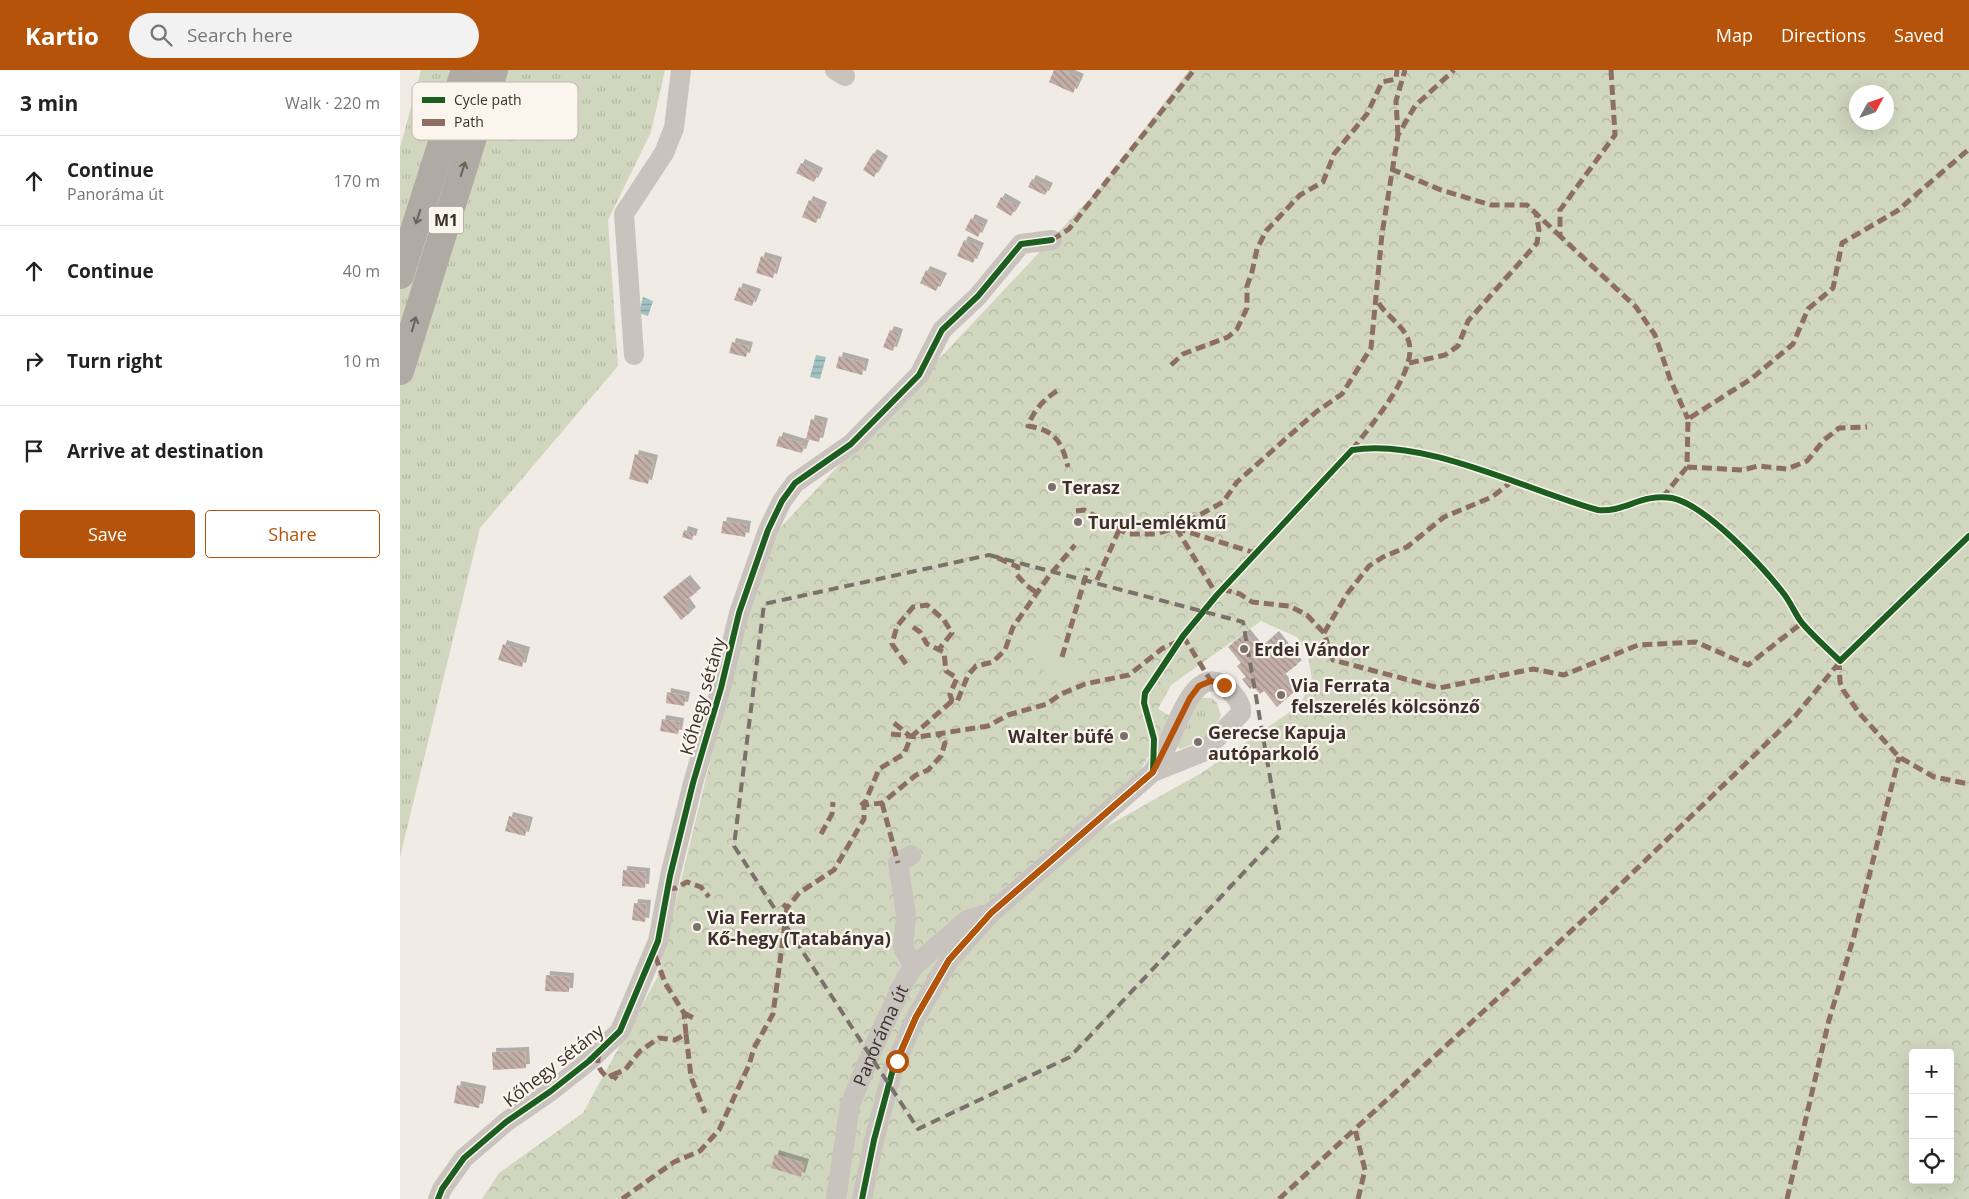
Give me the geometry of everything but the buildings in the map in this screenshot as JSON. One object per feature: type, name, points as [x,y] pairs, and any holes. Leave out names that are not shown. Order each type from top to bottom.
[{"type":"highway","name":"M1","points":[[461,82],[465,70]]},
{"type":"highway","name":"M1","points":[[490,82],[494,70]]},
{"type":"highway","name":"M1","points":[[400,274],[443,140]]},
{"type":"highway","name":"M1","points":[[400,371],[472,140]]},
{"type":"street","points":[[634,354],[624,214],[664,153],[674,128],[681,70]]},
{"type":"street","name":"Kőhegy sétány","points":[[438,1199],[464,1158],[506,1122],[551,1091],[588,1061],[620,1031],[658,940],[672,866],[693,783],[733,643],[739,613],[768,530],[782,501],[795,483],[851,444],[919,375],[942,330],[978,296],[1020,244],[1052,240]]},
{"type":"street","points":[[1216,681],[1224,685],[1237,699],[1241,713],[1203,752],[1153,772],[1177,721],[1195,691],[1207,682],[1216,681]]},
{"type":"street","name":"Panoráma út","points":[[862,1199],[874,1140],[893,1069],[916,1017],[949,960],[991,913],[1153,772]]},
{"type":"street","points":[[911,855],[898,862],[906,915],[902,948],[914,966]]},
{"type":"street","name":"Panoráma út","points":[[836,1199],[836,1185],[850,1105],[875,1044],[914,966],[967,920],[991,913]]},
{"type":"highlighted area","points":[[989,555],[1243,622],[1280,834],[1070,1057],[918,1129],[734,846],[764,604]]},
{"type":"green space","points":[[421,70],[665,70],[651,132],[608,220],[618,366],[480,528],[400,857],[400,148],[412,103],[412,140],[578,140],[578,82],[418,82]]},
{"type":"green space","points":[[1189,70],[1969,70],[1969,1199],[482,1199],[499,1173],[583,1113],[657,978],[763,546],[1098,190]],"holes":[[[1261,621],[1297,637],[1308,654],[1312,681],[1300,705],[1203,772],[1100,830],[1138,774],[1172,717],[1158,709],[1171,685]]]},
{"type":"green space","points":[[1049,635],[1058,638],[1066,644],[1078,660],[1081,669],[1079,677],[1074,683],[1064,688],[1035,663],[1031,652],[1034,645]]},
{"type":"green space","points":[[1212,698],[1217,703],[1221,716],[1204,737],[1180,749],[1177,747],[1197,700]]},
{"type":"water","points":[[643,297],[653,301],[648,316],[639,313]]},
{"type":"water","points":[[816,355],[826,357],[820,379],[810,377]]},
{"type":"marked path","points":[[1052,240],[1069,229],[1194,70]]},
{"type":"marked path","points":[[1171,365],[1183,354],[1228,337],[1237,329],[1247,308],[1247,286],[1257,249],[1266,231],[1300,195],[1323,182],[1334,154],[1367,114],[1382,82],[1396,79],[1397,70]]},
{"type":"marked path","points":[[1398,135],[1396,101],[1405,70]]},
{"type":"marked path","points":[[1076,511],[1084,510],[1128,534],[1155,534],[1176,528],[1223,502],[1237,482],[1316,412],[1342,394],[1371,348],[1382,234],[1398,135],[1415,106],[1454,70]]},
{"type":"marked path","points":[[1611,70],[1615,135],[1560,210],[1560,236],[1636,307],[1655,335],[1670,379],[1688,419]]},
{"type":"marked path","points":[[1662,498],[1687,467],[1688,419],[1751,379],[1793,344],[1808,309],[1833,288],[1842,243],[1897,211],[1969,149]]},
{"type":"marked path","points":[[1391,169],[1441,190],[1491,205],[1527,205],[1560,236]]},
{"type":"marked path","points":[[1409,363],[1445,355],[1458,346],[1468,321],[1537,243],[1539,230],[1536,214]]},
{"type":"marked path","points":[[1352,450],[1382,412],[1408,364],[1410,349],[1407,337],[1376,298]]},
{"type":"marked path","points":[[1057,391],[1040,406],[1028,426],[1045,431],[1056,439],[1060,444],[1068,467]]},
{"type":"marked path","points":[[1687,467],[1743,470],[1758,466],[1787,469],[1807,461],[1824,440],[1839,428],[1867,427]]},
{"type":"marked path","points":[[1324,633],[1347,594],[1369,566],[1383,557],[1407,547],[1444,517],[1492,497],[1511,482],[1516,484]]},
{"type":"marked path","points":[[1176,528],[1255,553]]},
{"type":"marked path","points":[[1176,528],[1217,595]]},
{"type":"marked path","points":[[1097,580],[1119,530]]},
{"type":"marked path","points":[[913,627],[920,632],[927,644],[944,652],[946,671],[957,678],[950,694],[952,701],[957,702],[968,675],[976,666],[993,662],[1005,650],[1013,627],[1049,576],[1075,545]]},
{"type":"marked path","points":[[998,558],[1018,567],[1017,575],[1037,593]]},
{"type":"marked path","points":[[1062,657],[1088,568]]},
{"type":"marked path","points":[[1222,589],[1240,594],[1252,602],[1289,606],[1307,615],[1324,633],[1333,660],[1439,688],[1533,669],[1564,675],[1638,645],[1696,642],[1748,665],[1802,623]]},
{"type":"marked path","points":[[906,664],[892,644],[897,626],[913,607],[927,605],[944,620],[952,633],[939,649]]},
{"type":"marked path","points":[[1183,636],[1211,681]]},
{"type":"marked path","points":[[891,734],[918,737],[988,726],[1008,715],[1047,704],[1061,694],[1085,684],[1129,675],[1163,648],[1177,642]]},
{"type":"marked path","points":[[1358,1199],[1365,1170],[1355,1129],[1594,910],[1796,715],[1843,658]]},
{"type":"marked path","points":[[1839,660],[1840,682],[1843,690],[1860,714],[1899,757],[1934,777],[1969,784]]},
{"type":"marked path","points":[[861,802],[864,805],[879,769],[904,754],[911,737],[952,701]]},
{"type":"marked path","points":[[894,723],[911,737]]},
{"type":"marked path","points":[[783,904],[787,908],[799,893],[834,870],[864,819],[864,805],[882,803],[916,775],[928,770],[941,756],[945,743],[938,734]]},
{"type":"marked path","points":[[1787,1199],[1829,1020],[1854,936],[1899,757]]},
{"type":"marked path","points":[[821,834],[832,814],[833,802]]},
{"type":"marked path","points":[[882,803],[898,863]]},
{"type":"marked path","points":[[667,889],[676,888],[687,882],[701,887],[709,897]]},
{"type":"marked path","points":[[622,1199],[674,1162],[700,1151],[719,1130],[749,1065],[754,1048],[773,1014],[787,908]]},
{"type":"marked path","points":[[612,1075],[625,1070],[640,1051],[659,1038],[675,1040],[686,1034],[684,1013],[665,983],[654,952]]},
{"type":"marked path","points":[[684,1013],[695,1019]]},
{"type":"marked path","points":[[686,1034],[691,1077],[705,1113]]},
{"type":"marked path","points":[[599,1053],[598,1064],[602,1072],[608,1078],[612,1075],[621,1082]]},
{"type":"marked path","points":[[1279,1199],[1355,1129]]},
{"type":"cycle path","points":[[438,1199],[442,1189],[464,1158],[506,1122],[551,1091],[589,1061],[620,1031],[658,941],[670,876],[693,783],[721,688],[739,613],[768,530],[782,501],[795,483],[851,444],[919,375],[942,330],[978,296],[1021,244],[1052,240]]},
{"type":"cycle path","points":[[862,1199],[874,1140],[893,1069],[916,1017],[949,960],[991,913],[1153,772],[1154,739],[1144,703],[1145,693],[1183,636],[1217,595],[1352,450],[1381,448],[1444,458],[1598,510],[1616,509],[1642,500],[1661,497],[1672,498],[1686,503],[1701,512],[1733,538],[1784,594],[1802,623],[1840,661],[1969,536]]},
{"type":"place","name":"Terasz","points":[[1052,487]]},
{"type":"place","name":"Turul-emlékmű","points":[[1078,522]]},
{"type":"place","name":"Erdei Vándor","points":[[1244,649]]},
{"type":"place","name":"Via Ferrata felszerelés kölcsönző","points":[[1281,695]]},
{"type":"place","name":"Walter büfé","points":[[1124,736]]},
{"type":"place","name":"Gerecse Kapuja autóparkoló","points":[[1198,742]]},
{"type":"place","name":"Via Ferrata Kő-hegy (Tatabánya)","points":[[697,927]]},
{"type":"route","points":[[897,1061],[916,1017],[949,960],[991,913],[1153,772],[1169,742],[1177,721],[1199,686],[1211,681],[1224,685]]}]
